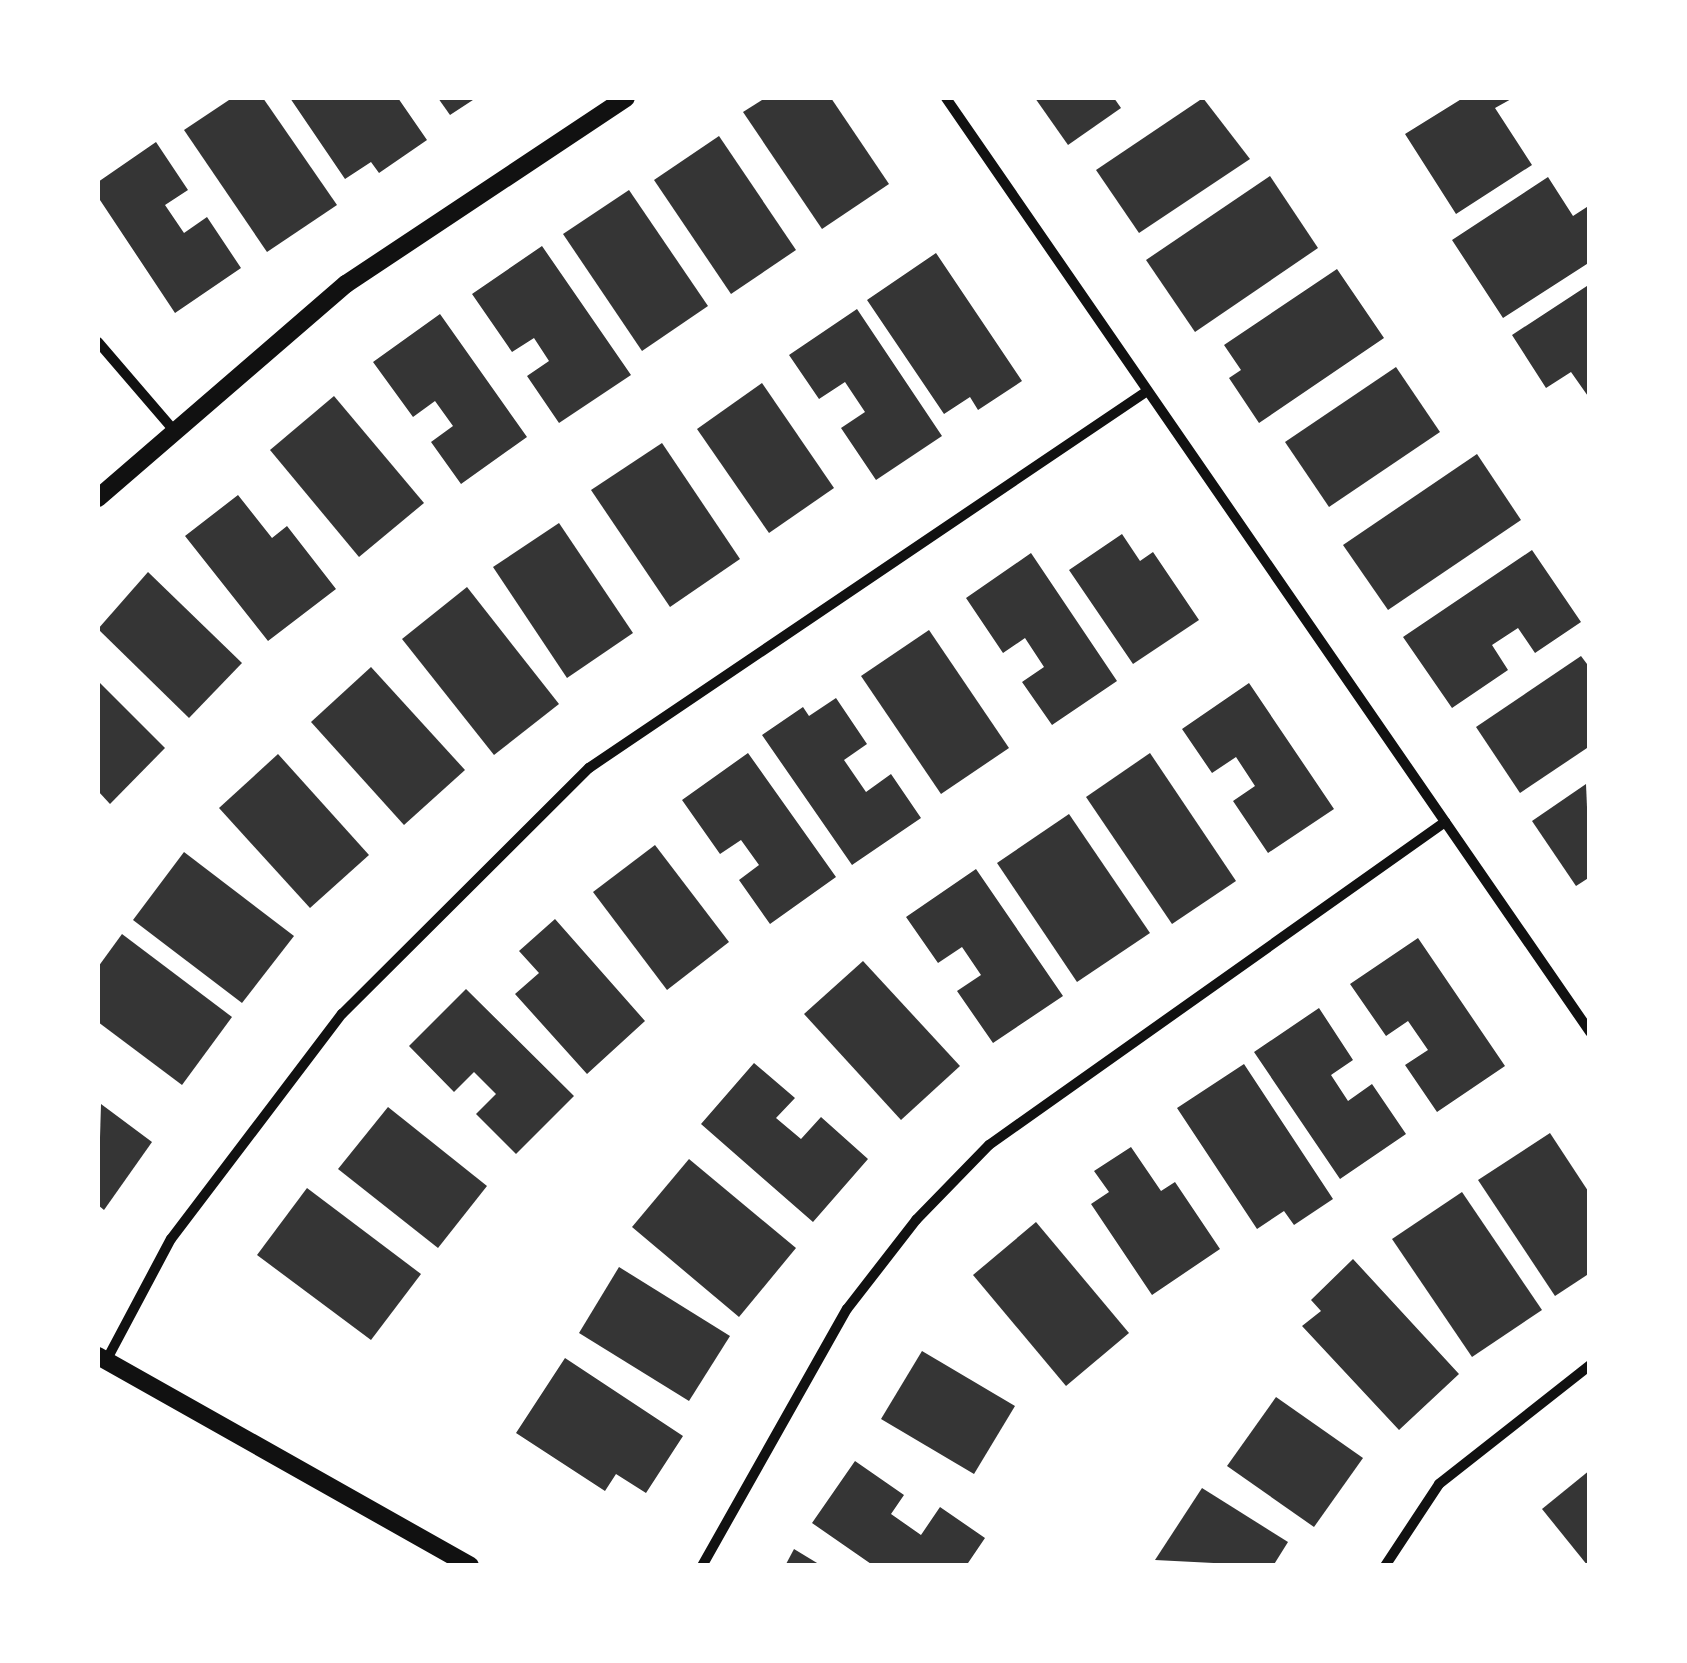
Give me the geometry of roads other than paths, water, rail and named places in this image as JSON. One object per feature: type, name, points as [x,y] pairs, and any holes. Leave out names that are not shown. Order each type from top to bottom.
[{"type":"street","points":[[98,498],[172,428],[346,284],[626,98]]},
{"type":"street","points":[[946,98],[1590,1032]]},
{"type":"street","points":[[98,342],[172,428]]},
{"type":"street","points":[[470,1566],[102,1358],[171,1239],[342,1014],[588,768],[1148,391]]},
{"type":"street","points":[[702,1566],[847,1309],[916,1220],[989,1144],[1445,822]]},
{"type":"street","points":[[1385,1566],[1439,1484],[1590,1365]]}]
